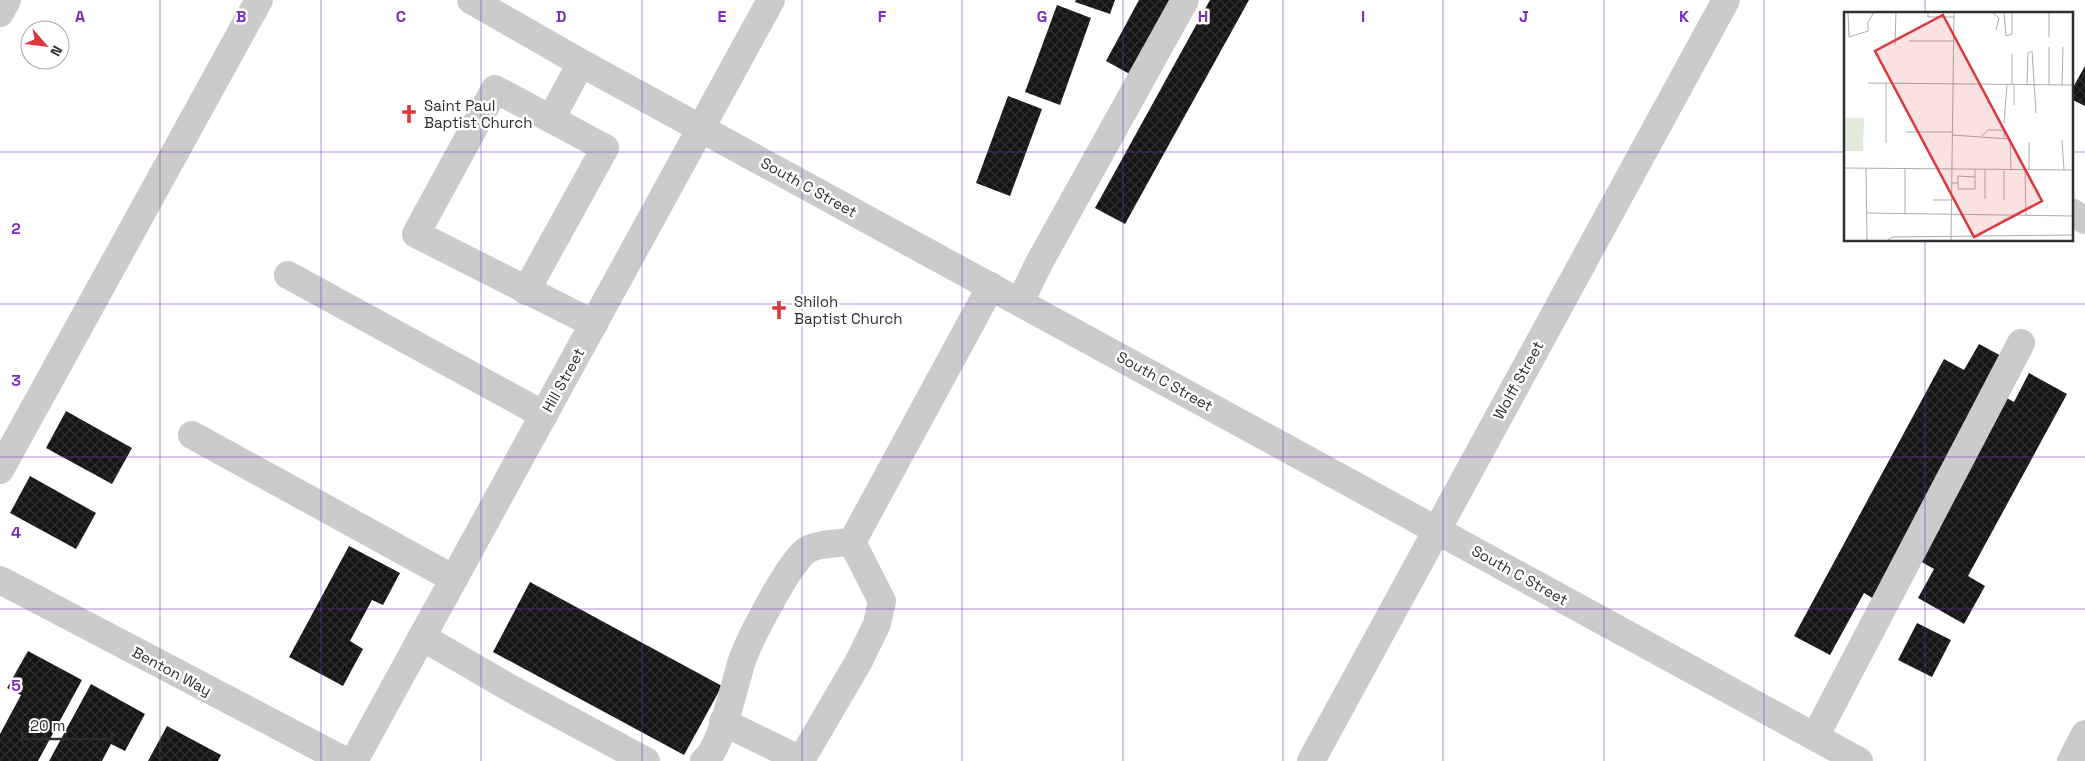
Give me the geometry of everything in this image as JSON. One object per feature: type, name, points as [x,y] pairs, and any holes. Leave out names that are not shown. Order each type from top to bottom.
[{"type":"street","points":[[0,13],[7,0]]},
{"type":"street","points":[[0,470],[259,0]]},
{"type":"street","name":"South C Street","points":[[470,0],[581,63],[1859,761]]},
{"type":"street","name":"Hill Street","points":[[354,761],[772,0]]},
{"type":"street","points":[[1020,302],[1185,0]]},
{"type":"street","name":"Wolff Street","points":[[1311,761],[1726,0]]},
{"type":"street","points":[[551,119],[581,63]]},
{"type":"street","points":[[526,291],[605,148],[495,89],[416,234],[526,291],[594,324]]},
{"type":"street","points":[[2072,213],[2085,220]]},
{"type":"street","points":[[288,275],[544,415]]},
{"type":"street","points":[[852,542],[991,286]]},
{"type":"street","points":[[1816,737],[2021,343]]},
{"type":"street","points":[[192,435],[454,579]]},
{"type":"street","points":[[724,722],[801,760],[859,662],[877,624],[882,601],[852,542]]},
{"type":"street","points":[[704,761],[710,755],[724,722],[744,655],[783,580],[796,560],[807,550],[852,542]]},
{"type":"street","name":"Benton Way","points":[[0,580],[345,761]]},
{"type":"street","points":[[422,637],[508,687],[646,761]]},
{"type":"street","points":[[2071,761],[2085,734]]},
{"type":"building","points":[[1076,0],[1115,0],[1110,14],[1075,2]]},
{"type":"building","points":[[1139,0],[1177,0],[1135,77],[1106,61]]},
{"type":"building","points":[[1210,0],[1249,0],[1125,224],[1095,208]]},
{"type":"building","points":[[1057,5],[1091,18],[1060,105],[1025,92]]},
{"type":"building","points":[[2085,66],[2085,106],[2072,100],[2072,89]]},
{"type":"building","points":[[1008,96],[1042,109],[1010,196],[976,183]]},
{"type":"building","points":[[1979,344],[2005,358],[1874,599],[1864,593],[1830,655],[1794,636],[1944,359],[1964,370]]},
{"type":"building","points":[[2029,373],[2067,394],[1968,576],[1985,586],[1964,624],[1918,598],[1934,569],[1918,560],[2007,398],[2014,402]]},
{"type":"building","points":[[66,411],[132,448],[112,484],[46,448]]},
{"type":"building","points":[[30,476],[96,513],[76,549],[10,513]]},
{"type":"building","points":[[349,546],[400,573],[383,605],[372,600],[350,641],[363,649],[343,686],[289,657]]},
{"type":"building","points":[[530,582],[722,686],[684,755],[493,652]]},
{"type":"building","points":[[1917,623],[1951,640],[1932,677],[1898,660]]},
{"type":"building","points":[[28,651],[82,680],[38,761],[0,761],[0,734],[21,695],[7,688]]},
{"type":"building","points":[[91,684],[145,714],[125,751],[111,744],[102,761],[49,761]]},
{"type":"building","points":[[167,726],[221,755],[218,761],[148,761]]},
{"type":"place","name":"Saint Paul Baptist Church","points":[[409,114]]},
{"type":"place","name":"Shiloh Baptist Church","points":[[779,310]]}]
